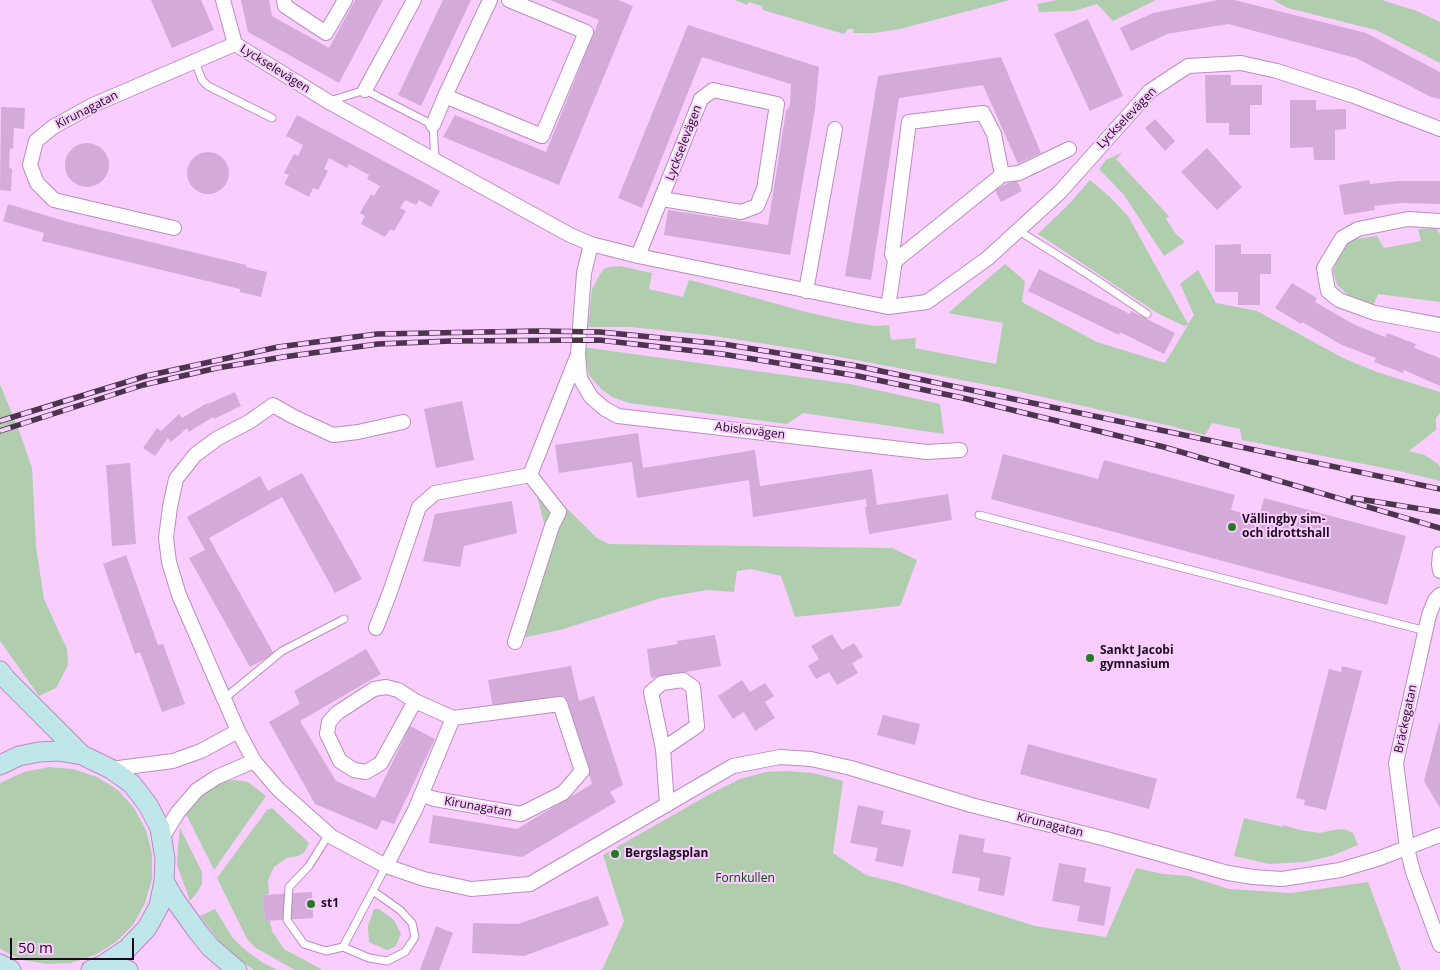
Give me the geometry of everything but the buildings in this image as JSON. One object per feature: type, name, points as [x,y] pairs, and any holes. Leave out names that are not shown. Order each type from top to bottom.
[{"type":"main road","points":[[0,671],[82,755]]},
{"type":"main road","points":[[0,765],[19,756],[39,752],[58,751],[82,755],[111,769],[132,784],[148,805],[160,828],[165,859],[164,881],[158,906],[146,928],[128,949],[97,968]]},
{"type":"main road","points":[[164,881],[198,932],[236,970]]},
{"type":"main road","points":[[0,964],[12,970]]},
{"type":"main road","points":[[97,968],[128,970]]},
{"type":"street","name":"Lyckselevägen","points":[[223,0],[235,44],[329,102],[435,159],[570,236],[591,244],[638,256],[888,307],[927,302],[988,258],[1060,192],[1150,90],[1188,66],[1241,63],[1277,71],[1354,96],[1440,129]]},
{"type":"street","points":[[284,0],[285,6],[326,32],[345,0]]},
{"type":"street","points":[[365,90],[414,0]]},
{"type":"street","points":[[433,125],[490,0]]},
{"type":"street","points":[[445,96],[542,136],[586,32],[509,0]]},
{"type":"street","name":"Kirunagatan","points":[[174,228],[54,200],[38,183],[30,165],[36,141],[53,127],[93,105],[235,44]]},
{"type":"street","name":"Lyckselevägen","points":[[638,256],[701,98],[713,90],[777,104],[764,189],[757,206],[741,212],[662,199]]},
{"type":"street","points":[[888,307],[895,262],[892,254],[909,122],[983,113],[994,134],[1002,175]]},
{"type":"street","points":[[806,291],[835,128]]},
{"type":"street","points":[[895,262],[1002,175],[1019,173],[1069,149]]},
{"type":"street","points":[[1440,221],[1408,219],[1358,229],[1342,238],[1324,268],[1328,290],[1339,300],[1375,313],[1440,324]]},
{"type":"street","name":"Abiskovägen","points":[[591,244],[584,273],[578,354],[580,378],[591,397],[605,410],[618,416],[927,452],[960,450]]},
{"type":"street","name":"Abiskovägen","points":[[530,475],[578,354]]},
{"type":"street","name":"Kirunagatan","points":[[403,422],[358,432],[333,435],[273,405],[249,422],[218,438],[195,455],[176,479],[166,538],[169,562],[179,595],[238,731],[254,761],[278,789],[329,834],[386,866],[424,879],[471,889],[530,884],[733,766],[780,757],[804,759],[851,768],[971,805],[1253,877],[1282,880],[1313,876],[1356,865],[1440,835]]},
{"type":"street","points":[[376,628],[419,507],[435,493],[530,475],[559,512],[552,526],[515,642]]},
{"type":"street","points":[[1440,554],[1440,571]]},
{"type":"street","name":"Bräckegatan","points":[[1438,599],[1429,615],[1396,763],[1407,848],[1413,872],[1440,945]]},
{"type":"street","points":[[663,749],[697,726],[693,687],[683,680],[662,683],[650,692],[663,749],[667,805]]},
{"type":"street","points":[[386,866],[422,795],[453,718],[415,701],[398,690],[386,687],[374,689],[337,713],[329,722],[328,734],[340,761],[354,770],[366,772],[381,763],[415,701]]},
{"type":"street","name":"Kirunagatan","points":[[422,795],[435,800],[521,814],[563,793],[582,771],[560,704],[453,718]]},
{"type":"street","points":[[111,769],[173,761],[201,751],[238,731]]},
{"type":"street","points":[[162,838],[178,812],[197,790],[217,777],[254,761]]},
{"type":"lane","points":[[194,61],[202,80],[208,86],[272,118]]},
{"type":"lane","points":[[329,102],[365,90],[433,125],[435,159]]},
{"type":"lane","points":[[1019,231],[1089,274],[1147,314]]},
{"type":"lane","points":[[979,515],[1426,631]]},
{"type":"lane","points":[[224,698],[282,651],[344,619]]},
{"type":"lane","points":[[329,834],[309,866],[289,887],[287,920],[304,944],[326,951],[343,947],[370,958],[387,961],[405,952],[415,937],[412,923],[400,910],[373,891]]},
{"type":"lane","points":[[343,947],[386,866]]},
{"type":"green space","points":[[734,0],[1010,0],[900,29],[875,33],[853,33],[854,29],[848,29],[844,34],[763,10],[762,6],[748,2],[748,5]]},
{"type":"green space","points":[[1057,0],[1156,0],[1113,21],[1097,4],[1074,11],[1039,12],[1037,4]]},
{"type":"green space","points":[[1273,0],[1382,0],[1417,11],[1440,22],[1440,63],[1376,30],[1288,8]]},
{"type":"green space","points":[[1123,152],[1116,159],[1169,216],[1166,219],[1175,233],[1185,242],[1164,256],[1124,195],[1099,169],[1106,160]]},
{"type":"green space","points":[[1090,180],[1128,216],[1188,324],[1194,315],[1180,284],[1198,270],[1216,303],[1257,311],[1343,358],[1377,372],[1440,392],[1440,413],[1436,418],[1436,430],[1409,451],[1425,455],[1438,464],[1440,467],[1440,481],[1242,440],[1240,429],[1212,423],[1205,435],[1003,388],[798,349],[707,335],[630,327],[588,327],[592,289],[604,269],[620,266],[652,273],[649,289],[683,297],[689,280],[806,312],[856,323],[877,326],[889,325],[891,340],[916,338],[915,348],[996,364],[1003,323],[948,313],[1005,264],[1025,281],[1022,302],[1097,342],[1165,363],[1188,325],[1184,326],[1157,313],[1038,234],[1071,202]]},
{"type":"green space","points":[[1436,228],[1440,234],[1440,302],[1378,294],[1373,306],[1354,300],[1337,285],[1333,271],[1339,253],[1349,240],[1377,236],[1384,248],[1421,241],[1418,229]]},
{"type":"green space","points":[[583,347],[850,384],[940,404],[944,434],[803,413],[787,424],[629,403],[612,397],[601,389],[589,375]]},
{"type":"green space","points":[[0,384],[32,468],[36,546],[44,599],[67,649],[68,665],[56,688],[39,696],[0,641]]},
{"type":"green space","points":[[550,492],[597,538],[609,544],[892,548],[917,560],[900,606],[795,617],[781,576],[751,569],[737,571],[734,592],[707,590],[661,598],[560,630],[526,637],[508,638],[528,591],[546,531],[537,496]]},
{"type":"green space","points":[[49,767],[73,769],[97,777],[118,790],[134,808],[146,830],[152,854],[152,879],[145,903],[133,925],[116,942],[95,955],[71,963],[47,964],[22,960],[0,949],[0,783],[24,772]]},
{"type":"green space","name":"Fornkullen","points":[[766,772],[813,773],[843,781],[833,853],[866,875],[898,883],[1035,926],[1106,937],[1136,868],[1163,874],[1188,876],[1229,889],[1291,893],[1368,882],[1401,970],[602,970],[624,921],[603,855],[740,779]]},
{"type":"green space","points":[[236,780],[248,782],[266,796],[214,870],[186,814],[193,803],[207,789],[222,781]]},
{"type":"green space","points":[[272,808],[309,843],[304,853],[287,858],[274,867],[268,880],[269,894],[263,895],[265,921],[270,921],[272,931],[284,949],[323,970],[295,970],[256,948],[247,939],[217,878],[267,810]]},
{"type":"green space","points":[[1244,818],[1320,833],[1338,829],[1347,830],[1353,833],[1358,845],[1331,856],[1305,862],[1269,864],[1234,856]]},
{"type":"green space","points":[[180,828],[202,872],[202,884],[190,901],[177,865]]},
{"type":"green space","points":[[215,909],[233,938],[243,948],[263,963],[278,970],[254,970],[219,941],[200,916]]},
{"type":"green space","points":[[374,909],[379,909],[394,920],[401,934],[395,947],[387,950],[369,942],[368,926]]},
{"type":"railway","points":[[0,421],[146,376],[278,347],[377,334],[538,331],[600,332],[723,344],[857,366],[1440,489]]},
{"type":"railway","points":[[0,431],[143,385],[217,368],[283,357],[378,344],[451,341],[599,340],[722,354],[858,376],[963,398],[1164,447],[1440,528]]},
{"type":"railway","points":[[1353,498],[1440,512]]},
{"type":"place","name":"Vällingby sim- och idrottshall","points":[[1232,527]]},
{"type":"place","name":"Sankt Jacobi gymnasium","points":[[1090,658]]},
{"type":"place","name":"Bergslagsplan","points":[[615,854]]},
{"type":"place","name":"st1","points":[[311,904]]}]
